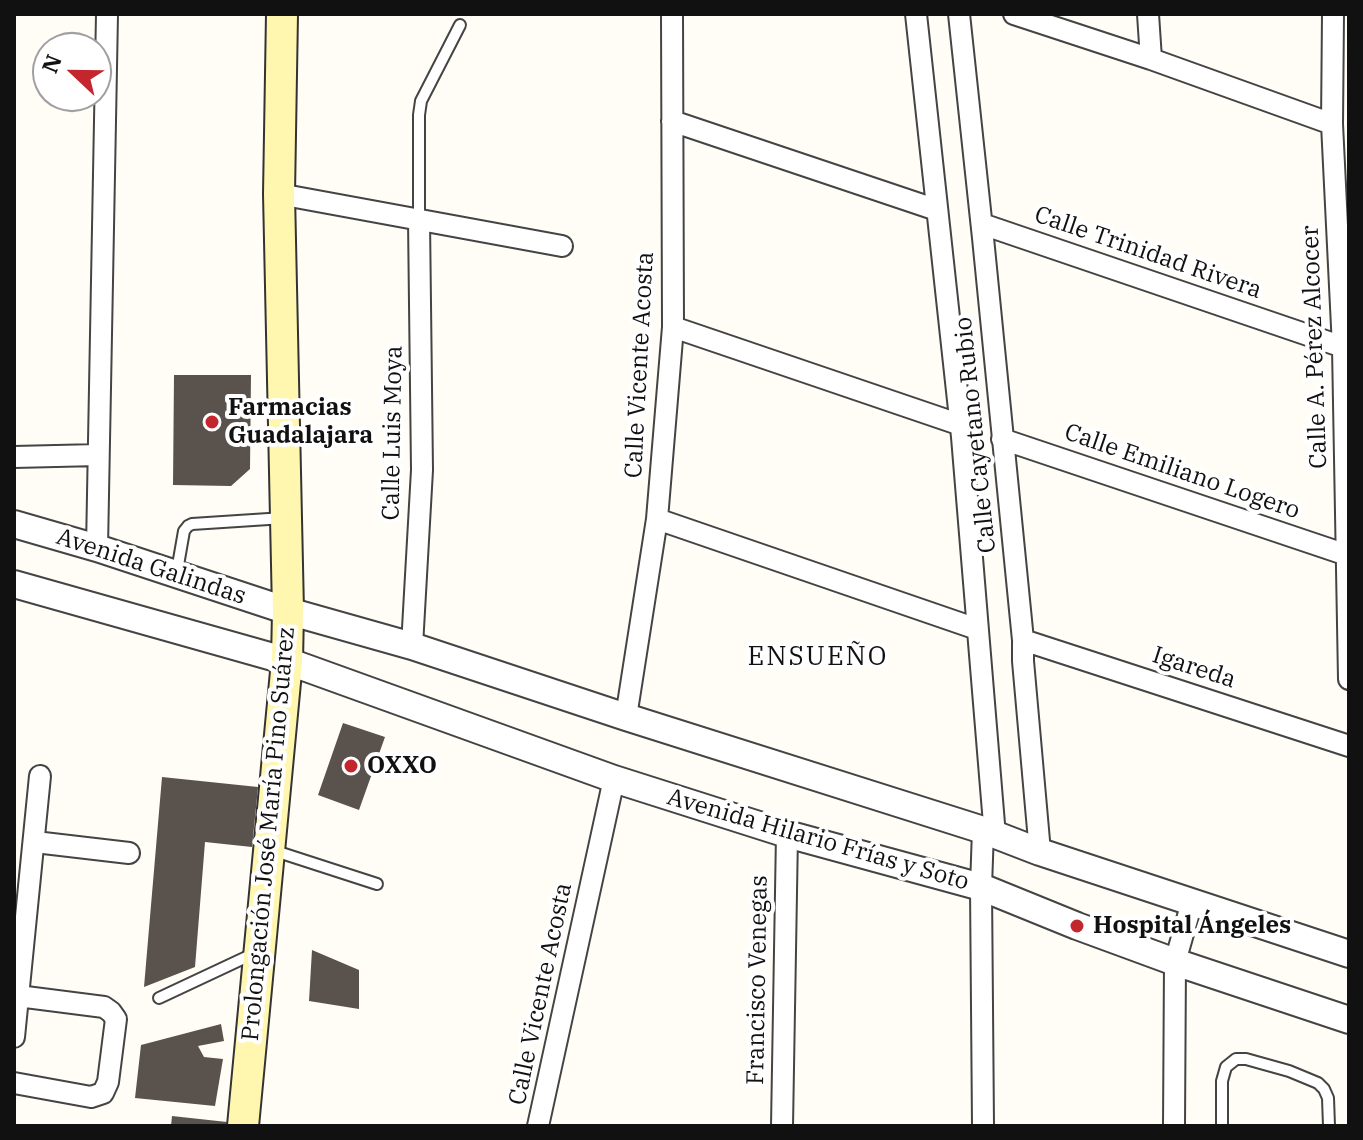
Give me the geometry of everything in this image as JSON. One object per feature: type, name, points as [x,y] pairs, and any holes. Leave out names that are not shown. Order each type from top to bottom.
[{"type":"main road","name":"Prolongación José María Pino Suárez","points":[[243,1126],[287,661],[279,194],[282,14]]},
{"type":"street","points":[[97,548],[107,14]]},
{"type":"street","name":"Calle Vicente Acosta","points":[[626,717],[657,519],[673,327],[672,14]]},
{"type":"street","name":"Calle Cayetano Rubio","points":[[916,14],[961,425],[977,629],[989,833],[981,887],[983,1126]]},
{"type":"street","name":"Calle Cayetano Rubio","points":[[959,14],[1023,640],[1040,852]]},
{"type":"street","points":[[1014,14],[1332,124]]},
{"type":"street","points":[[1148,14],[1151,59]]},
{"type":"street","name":"Calle A. Pérez Alcocer","points":[[1333,14],[1332,124],[1343,347],[1349,679]]},
{"type":"street","points":[[672,121],[937,210]]},
{"type":"street","points":[[279,194],[562,246]]},
{"type":"street","name":"Calle Luis Moya","points":[[412,646],[422,470],[419,220]]},
{"type":"street","name":"Calle Trinidad Rivera","points":[[982,224],[1343,347]]},
{"type":"street","points":[[673,327],[961,425]]},
{"type":"street","name":"Calle Emiliano Logero","points":[[1002,439],[1347,555]]},
{"type":"street","points":[[14,457],[98,455]]},
{"type":"street","points":[[657,519],[977,629]]},
{"type":"street","name":"Avenida Galindas","points":[[14,524],[288,611]]},
{"type":"street","name":"Avenida Galindas","points":[[14,584],[287,661]]},
{"type":"street","points":[[288,611],[412,646],[989,833],[1349,954]]},
{"type":"street","name":"Igareda","points":[[1023,640],[1349,746]]},
{"type":"street","name":"Avenida Hilario Frías y Soto","points":[[287,661],[614,779],[787,834],[981,887],[1175,962],[1349,1020]]},
{"type":"street","points":[[14,1037],[40,776]]},
{"type":"street","name":"Calle Vicente Acosta","points":[[538,1126],[614,779]]},
{"type":"street","name":"Francisco Venegas","points":[[782,1126],[787,834]]},
{"type":"street","points":[[35,842],[129,853]]},
{"type":"street","points":[[1174,1126],[1175,962],[1192,902]]},
{"type":"street","points":[[14,1083],[91,1097],[103,1093],[108,1082],[116,1019],[104,1007],[18,996]]},
{"type":"lane","points":[[419,220],[421,101],[460,25]]},
{"type":"lane","points":[[176,573],[184,531],[192,524],[286,518]]},
{"type":"lane","points":[[270,849],[377,884]]},
{"type":"lane","points":[[159,998],[260,950]]},
{"type":"lane","points":[[1222,1126],[1222,1081],[1226,1067],[1236,1059],[1246,1059],[1318,1083],[1328,1098],[1329,1126]]},
{"type":"building","name":"Farmacias Guadalajara","points":[[174,375],[251,375],[250,469],[231,486],[173,485]]},
{"type":"building","name":"OXXO","points":[[343,723],[385,737],[359,810],[318,795]]},
{"type":"building","points":[[162,777],[258,787],[252,847],[205,842],[195,967],[144,987]]},
{"type":"building","points":[[312,950],[359,970],[359,1009],[309,1001]]},
{"type":"building","points":[[221,1024],[224,1041],[198,1046],[204,1057],[223,1059],[215,1106],[135,1098],[141,1045]]},
{"type":"building","points":[[172,1116],[227,1122],[227,1126],[171,1126]]},
{"type":"place","name":"Farmacias Guadalajara","points":[[212,422]]},
{"type":"place","name":"OXXO","points":[[351,766]]},
{"type":"place","name":"Hospital Ángeles","points":[[1077,926]]},
{"type":"district","name":"ENSUEÑO","points":[[818,657]]}]
